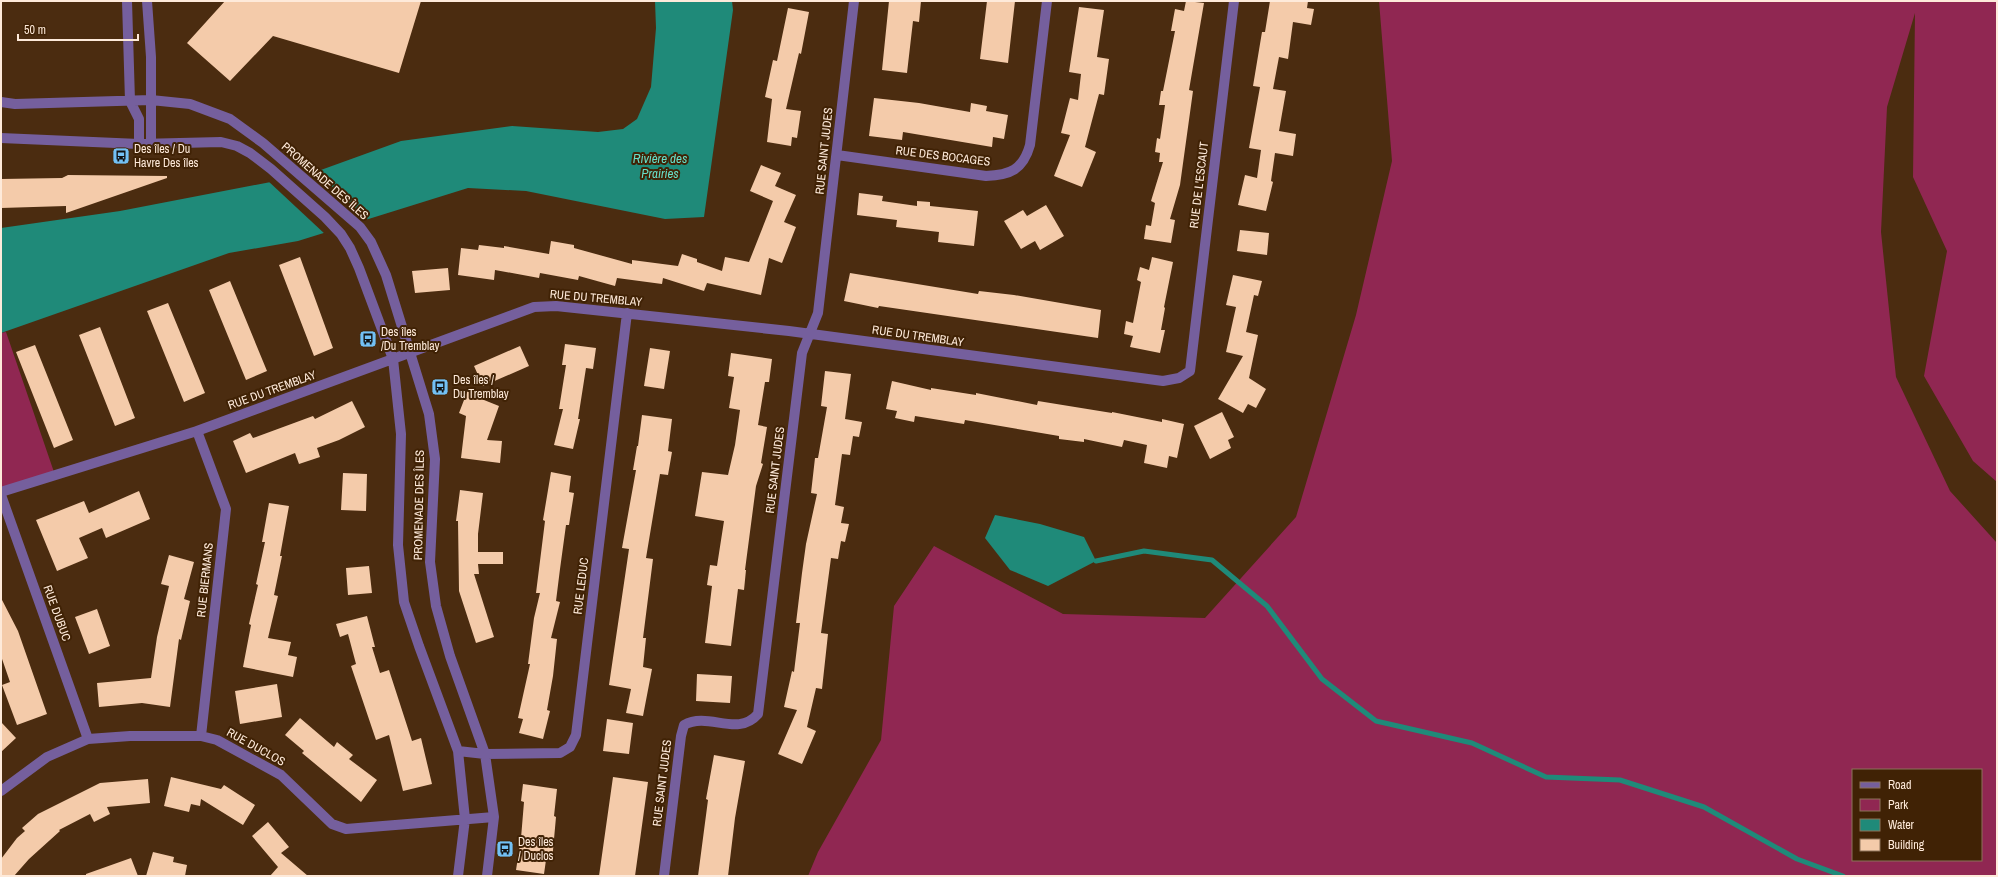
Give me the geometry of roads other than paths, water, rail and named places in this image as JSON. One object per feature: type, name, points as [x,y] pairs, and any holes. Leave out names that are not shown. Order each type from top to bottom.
[{"type":"street","points":[[127,1],[130,101],[139,119],[139,144]]},
{"type":"street","points":[[147,1],[151,57],[151,143]]},
{"type":"street","name":"RUE SAINT JUDES","points":[[664,876],[681,736],[684,726],[693,721],[741,725],[752,721],[758,714],[802,353],[818,313],[854,1]]},
{"type":"street","name":"RUE DES BOCAGES","points":[[837,155],[986,176],[1009,173],[1016,168],[1024,162],[1030,145],[1046,1]]},
{"type":"street","name":"RUE DE L'ESCAUT","points":[[1190,371],[1234,1]]},
{"type":"street","name":"PROMENADE DES ÎLES","points":[[1,102],[14,104],[151,100],[190,104],[230,119],[263,143],[360,227],[371,242],[386,275],[429,414],[435,459],[430,562],[436,606],[450,656],[486,754],[494,816],[487,876]]},
{"type":"street","name":"PROMENADE DES ÎLES","points":[[1,138],[139,144],[221,142],[237,146],[250,153],[271,169],[325,217],[341,234],[359,268],[393,359],[401,434],[398,545],[404,602],[458,751],[465,819],[458,876]]},
{"type":"street","name":"RUE DU TREMBLAY","points":[[1,494],[197,431],[534,307],[556,306],[810,334],[1163,381],[1179,378],[1190,371]]},
{"type":"street","name":"RUE LEDUC","points":[[458,751],[486,754],[560,754],[570,747],[576,735],[627,313]]},
{"type":"street","name":"RUE BIERMANS","points":[[197,431],[226,509],[201,736]]},
{"type":"street","name":"RUE DUBUC","points":[[1,494],[88,739]]},
{"type":"street","name":"RUE DUCLOS","points":[[1,791],[47,757],[88,739],[130,736],[201,736],[217,740],[281,775],[332,824],[346,829],[494,816]]},
{"type":"water","name":"Rivière des Prairies","points":[[655,1],[732,1],[733,10],[704,217],[665,219],[526,191],[468,188],[298,241],[229,253],[1,333],[1,228],[120,211],[307,175],[401,141],[512,126],[598,132],[623,129],[637,119],[651,87],[656,28]]},
{"type":"water","points":[[995,515],[1040,524],[1084,537],[1096,561],[1048,586],[1010,570],[985,538]]},
{"type":"waterway","points":[[1096,561],[1144,551],[1212,560],[1267,606],[1322,679],[1376,721],[1472,743],[1546,777],[1620,780],[1704,807],[1797,859],[1843,876]]},
{"type":"place","name":"Des îles / Du Havre Des îles","points":[[121,156]]},
{"type":"place","name":"Des îles /Du Tremblay","points":[[368,339]]},
{"type":"place","name":"Des îles / Du Tremblay","points":[[440,387]]},
{"type":"place","name":"Des îles / Duclos","points":[[505,849]]}]
